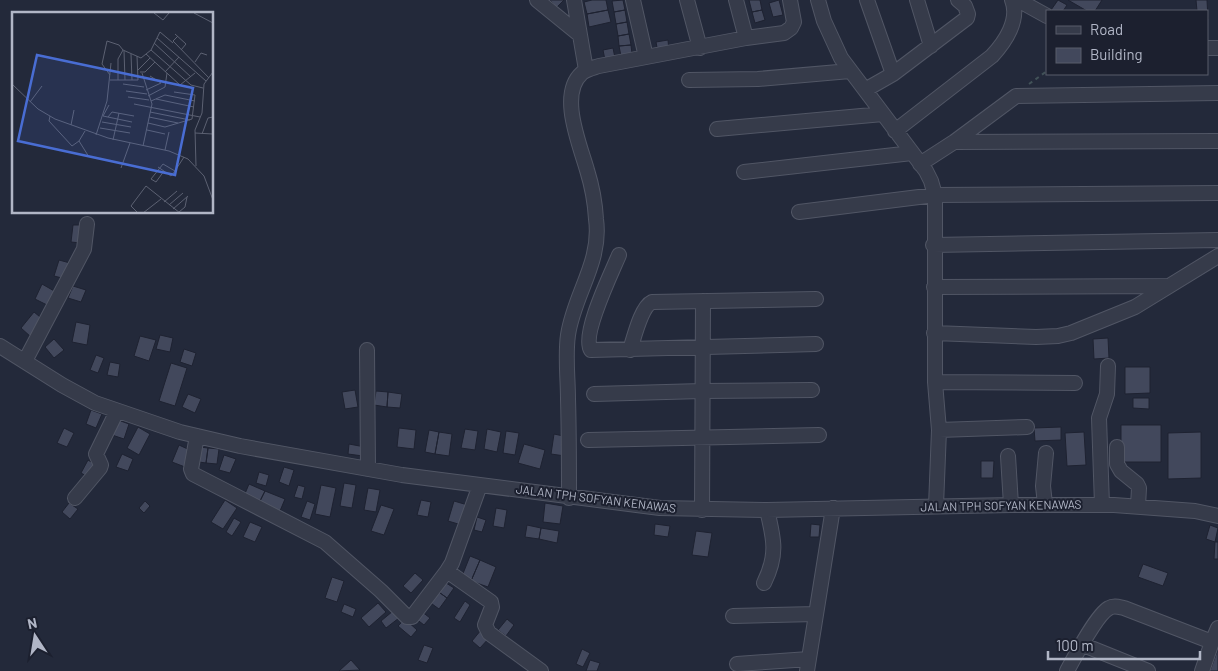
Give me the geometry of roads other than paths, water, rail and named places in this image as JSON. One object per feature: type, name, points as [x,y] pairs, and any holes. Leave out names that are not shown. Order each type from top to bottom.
[{"type":"street","points":[[538,0],[580,35]]},
{"type":"street","points":[[574,0],[586,70]]},
{"type":"street","points":[[633,0],[646,57]]},
{"type":"street","points":[[687,0],[700,48]]},
{"type":"street","points":[[736,0],[746,38]]},
{"type":"street","points":[[569,498],[568,338],[574,310],[593,264],[598,233],[592,188],[571,106],[571,96],[577,79],[586,70],[746,38],[779,34],[791,28],[794,22],[790,0]]},
{"type":"street","points":[[818,0],[833,44],[850,71],[884,114],[932,181],[935,195],[933,245],[935,382],[939,430],[936,506]]},
{"type":"street","points":[[867,0],[893,74]]},
{"type":"street","points":[[917,0],[931,46]]},
{"type":"street","points":[[865,90],[893,74],[967,18],[968,14],[965,6],[958,0]]},
{"type":"street","points":[[895,130],[992,56],[1007,36],[1015,14],[1012,0]]},
{"type":"street","points":[[1018,0],[1046,15]]},
{"type":"street","points":[[689,80],[758,79],[850,71]]},
{"type":"street","points":[[744,172],[916,159],[954,142],[1016,96],[1218,93]]},
{"type":"street","points":[[717,129],[884,114]]},
{"type":"street","points":[[954,142],[1218,141]]},
{"type":"street","points":[[799,212],[935,195],[1218,193]]},
{"type":"street","points":[[25,361],[84,249],[88,224]]},
{"type":"street","points":[[933,245],[1218,240]]},
{"type":"street","points":[[619,255],[592,322],[588,344],[591,350],[816,344]]},
{"type":"street","points":[[934,334],[1058,336],[1071,334],[1092,323],[1116,316],[1135,307],[1218,256]]},
{"type":"street","points":[[934,287],[1167,286]]},
{"type":"street","points":[[630,350],[644,309],[648,304],[816,299]]},
{"type":"street","points":[[702,510],[703,301]]},
{"type":"street","name":"JALAN TPH SOFYAN KENAWAS","points":[[0,346],[62,385],[95,403],[197,436],[240,446],[368,469],[569,498],[660,508],[702,510],[1045,504],[1138,506],[1195,511],[1218,516]]},
{"type":"street","points":[[367,350],[368,469]]},
{"type":"street","points":[[1102,505],[1099,418],[1107,394],[1108,366]]},
{"type":"street","points":[[935,382],[1075,382]]},
{"type":"street","points":[[594,394],[812,390]]},
{"type":"street","points":[[75,498],[100,468],[101,465],[96,454],[117,411]]},
{"type":"street","points":[[939,430],[1027,427]]},
{"type":"street","points":[[588,440],[819,435]]},
{"type":"street","points":[[197,436],[191,469],[193,474],[325,542],[381,591],[405,616],[412,617],[452,563],[480,485]]},
{"type":"street","points":[[1117,447],[1117,464],[1121,471],[1137,484],[1139,488],[1138,506]]},
{"type":"street","points":[[1045,504],[1043,486],[1046,454]]},
{"type":"street","points":[[1008,456],[1011,504]]},
{"type":"street","points":[[737,664],[808,665],[833,508]]},
{"type":"street","points":[[764,582],[770,571],[774,553],[774,540],[767,510]]},
{"type":"street","points":[[447,571],[491,602],[492,607],[485,625],[489,633],[541,671]]},
{"type":"street","points":[[1067,671],[1081,644],[1105,610],[1114,606],[1124,608],[1212,642]]},
{"type":"street","points":[[733,616],[816,614]]},
{"type":"street","points":[[1202,671],[1218,628]]},
{"type":"street","points":[[1081,644],[1125,667],[1148,671]]}]
